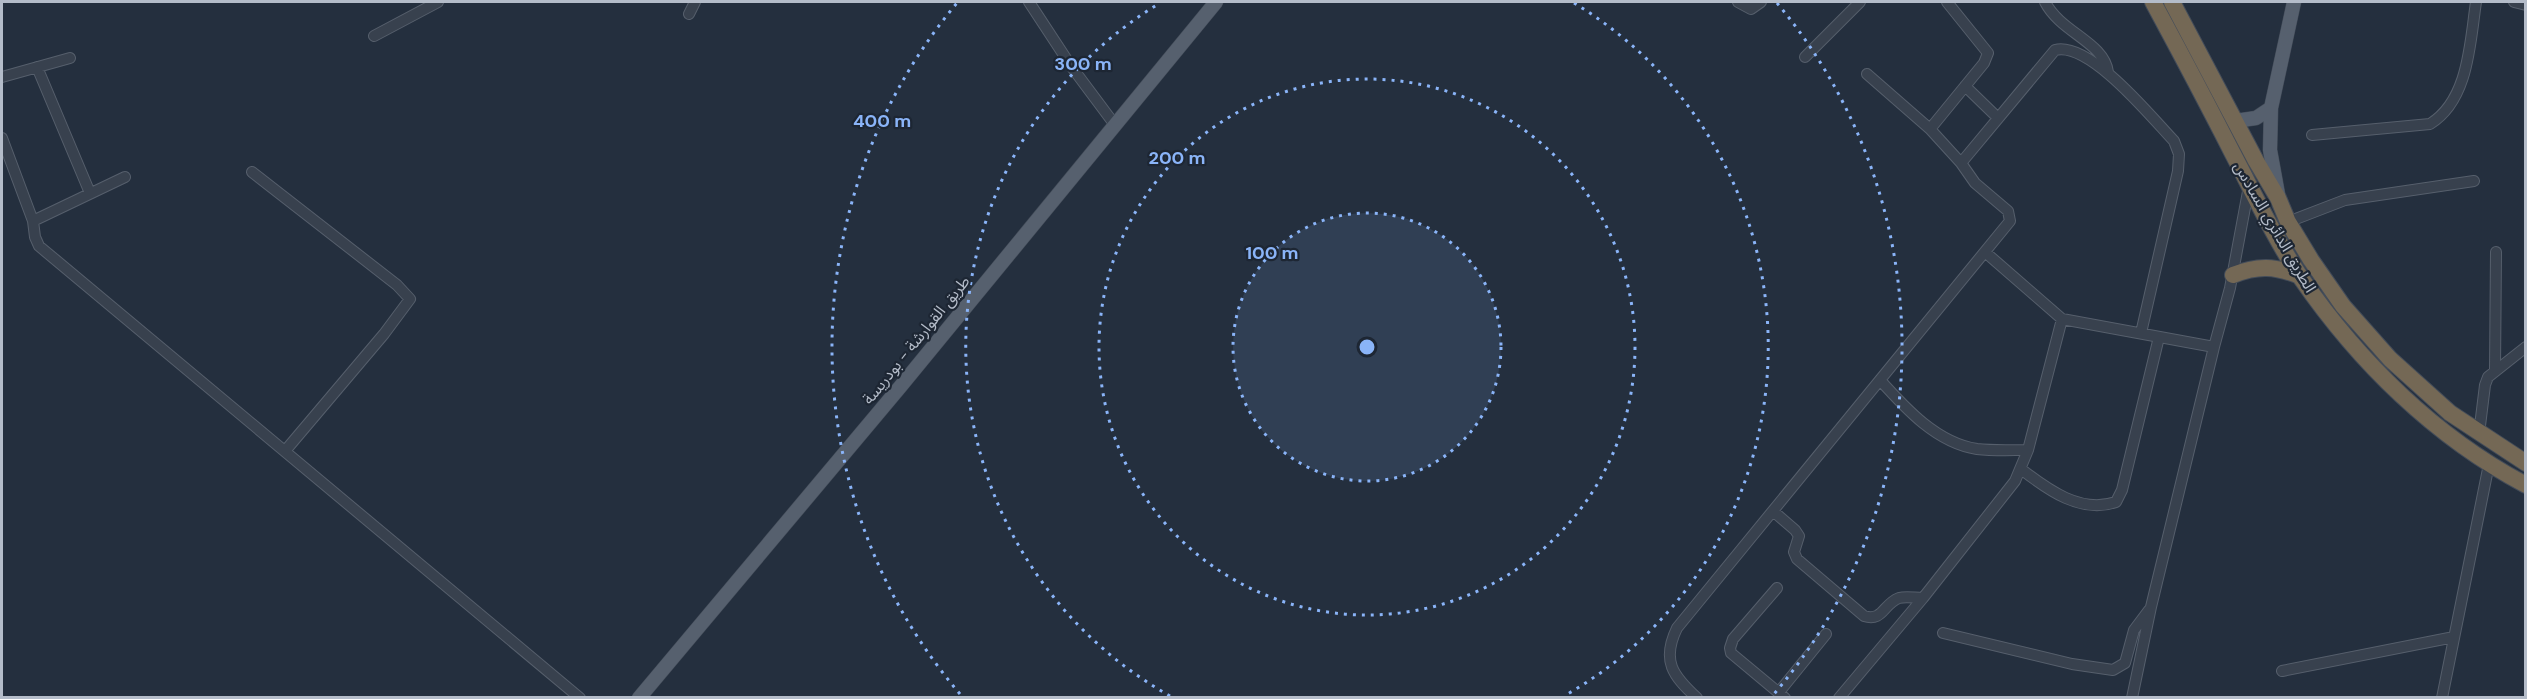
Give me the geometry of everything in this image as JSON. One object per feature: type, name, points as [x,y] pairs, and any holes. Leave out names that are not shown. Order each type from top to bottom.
[{"type":"highway","name":"الطريق الدائري السادس","points":[[2153,2],[2249,186],[2300,276],[2349,341],[2393,387],[2454,440],[2489,464],[2526,485]]},
{"type":"highway","name":"الطريق الدائري السادس","points":[[2172,2],[2278,198],[2288,222],[2328,285],[2370,338],[2412,380],[2450,413],[2526,463]]},
{"type":"highway","points":[[2233,275],[2255,267],[2268,266],[2300,276]]},
{"type":"main road","name":"طريق القوارشة - بودريسة","points":[[639,698],[1216,2]]},
{"type":"main road","points":[[2278,198],[2270,150],[2271,108],[2294,2]]},
{"type":"main road","points":[[2235,122],[2256,118],[2271,108]]},
{"type":"street","points":[[374,36],[438,2]]},
{"type":"street","points":[[689,14],[695,2]]},
{"type":"street","points":[[1029,2],[1071,66],[1115,125]]},
{"type":"street","points":[[1738,2],[1751,9],[1761,2]]},
{"type":"street","points":[[1804,57],[1860,2]]},
{"type":"street","points":[[1930,129],[1984,63],[1988,53],[1947,2]]},
{"type":"street","points":[[2045,2],[2056,19],[2104,57],[2108,72]]},
{"type":"street","points":[[2312,135],[2430,124],[2441,117],[2451,103],[2464,74],[2476,2]]},
{"type":"street","points":[[2514,2],[2526,5]]},
{"type":"street","points":[[1961,163],[2055,50],[2067,50],[2108,72],[2174,141],[2179,154],[2178,171],[2141,333]]},
{"type":"street","points":[[2,77],[70,58]]},
{"type":"street","points":[[37,67],[90,194]]},
{"type":"street","points":[[1698,698],[1685,687],[1671,667],[1668,655],[1672,638],[1683,619],[2007,226],[2010,214],[1975,183],[1961,163],[1930,129],[1867,74]]},
{"type":"street","points":[[1965,86],[1998,118]]},
{"type":"street","points":[[2,138],[33,221],[39,246],[580,698]]},
{"type":"street","points":[[252,172],[408,294],[410,299],[384,334],[285,451]]},
{"type":"street","points":[[33,221],[124,177]]},
{"type":"street","points":[[2288,222],[2345,200],[2474,182]]},
{"type":"street","points":[[2132,698],[2151,607],[2233,275],[2249,186]]},
{"type":"street","points":[[1985,252],[2062,319],[2214,347]]},
{"type":"street","points":[[2495,370],[2496,252]]},
{"type":"street","points":[[1839,698],[1999,503],[2021,469],[2062,319]]},
{"type":"street","points":[[2021,469],[2044,488],[2065,498],[2101,507],[2116,502],[2122,490],[2159,337]]},
{"type":"street","points":[[2479,434],[2485,386],[2495,370],[2526,347]]},
{"type":"street","points":[[1880,380],[1911,411],[1948,440],[1976,449],[2028,450]]},
{"type":"street","points":[[2442,698],[2489,464]]},
{"type":"street","points":[[1773,511],[1799,536],[1794,552],[1797,559],[1864,616],[1872,618],[1880,616],[1891,602],[1901,597],[1923,598]]},
{"type":"street","points":[[1777,588],[1734,639],[1730,648],[1731,653],[1782,695],[1826,634]]},
{"type":"street","points":[[1943,633],[2072,664],[2113,670],[2125,663],[2137,623],[2151,607]]},
{"type":"street","points":[[2282,671],[2454,637]]}]
